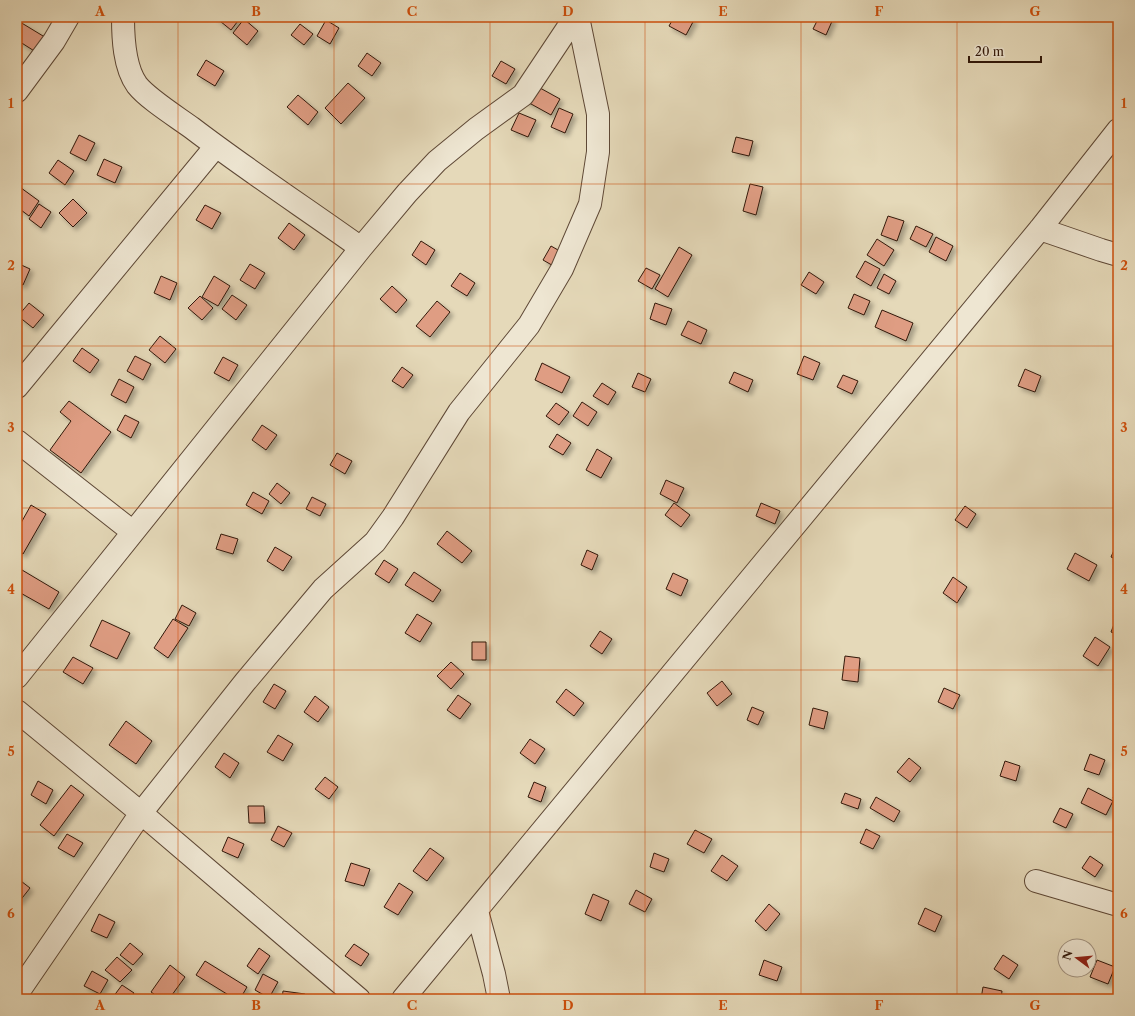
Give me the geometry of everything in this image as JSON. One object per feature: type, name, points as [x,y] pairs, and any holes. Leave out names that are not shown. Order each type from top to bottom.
[{"type":"street","points":[[17,91],[54,41],[68,17]]},
{"type":"street","points":[[124,17],[123,30],[127,63],[137,84],[150,97],[216,146],[361,248]]},
{"type":"street","points":[[17,677],[361,248],[407,193],[437,161],[476,129],[523,95],[575,17]]},
{"type":"street","points":[[17,994],[141,813],[245,682],[323,589],[374,542],[393,517],[459,412],[529,325],[562,269],[590,204],[598,152],[598,114],[578,17]]},
{"type":"street","points":[[404,999],[1040,230],[1118,130]]},
{"type":"street","points":[[17,387],[216,146]]},
{"type":"street","points":[[1040,230],[1118,255]]},
{"type":"street","points":[[17,441],[133,532]]},
{"type":"street","points":[[17,711],[141,813],[358,999]]},
{"type":"street","points":[[1036,881],[1118,905]]},
{"type":"street","points":[[477,910],[499,999]]},
{"type":"building","points":[[215,17],[241,17],[231,30]]},
{"type":"building","points":[[674,17],[689,17],[694,20],[686,35],[669,26]]},
{"type":"building","points":[[819,17],[828,17],[833,19],[826,35],[813,29]]},
{"type":"building","points":[[244,19],[258,31],[247,45],[233,33]]},
{"type":"building","points":[[326,20],[339,28],[330,44],[317,36]]},
{"type":"building","points":[[20,22],[48,39],[39,54],[17,40],[17,26]]},
{"type":"building","points":[[300,24],[313,34],[304,45],[291,35]]},
{"type":"building","points":[[367,53],[381,63],[372,76],[358,66]]},
{"type":"building","points":[[206,60],[224,71],[215,86],[197,75]]},
{"type":"building","points":[[501,61],[515,69],[506,84],[492,76]]},
{"type":"building","points":[[348,83],[365,98],[341,124],[325,108]]},
{"type":"building","points":[[531,83],[560,99],[551,115],[522,99]]},
{"type":"building","points":[[298,95],[318,112],[308,125],[287,107]]},
{"type":"building","points":[[559,108],[573,114],[565,133],[551,127]]},
{"type":"building","points":[[519,113],[536,120],[528,137],[511,130]]},
{"type":"building","points":[[79,135],[95,143],[86,161],[70,153]]},
{"type":"building","points":[[736,137],[753,141],[749,156],[732,152]]},
{"type":"building","points":[[104,159],[122,167],[115,183],[97,175]]},
{"type":"building","points":[[58,160],[74,171],[65,185],[49,173]]},
{"type":"building","points":[[750,184],[763,187],[756,215],[743,211]]},
{"type":"building","points":[[17,185],[39,201],[29,216],[17,207]]},
{"type":"building","points":[[73,199],[87,213],[73,227],[59,213]]},
{"type":"building","points":[[39,204],[51,212],[41,228],[29,219]]},
{"type":"building","points":[[205,205],[221,213],[212,229],[196,220]]},
{"type":"building","points":[[888,216],[904,221],[897,241],[881,235]]},
{"type":"building","points":[[289,223],[305,235],[294,250],[278,238]]},
{"type":"building","points":[[916,226],[933,234],[926,247],[910,239]]},
{"type":"building","points":[[936,237],[953,246],[946,261],[929,252]]},
{"type":"building","points":[[877,239],[894,250],[884,266],[867,255]]},
{"type":"building","points":[[421,241],[435,250],[426,265],[412,255]]},
{"type":"building","points":[[551,246],[565,254],[557,268],[543,260]]},
{"type":"building","points":[[679,247],[692,255],[668,297],[655,289]]},
{"type":"building","points":[[865,261],[880,269],[871,286],[856,277]]},
{"type":"building","points":[[17,263],[30,269],[23,285],[17,283]]},
{"type":"building","points":[[250,264],[265,273],[255,289],[240,280]]},
{"type":"building","points":[[646,268],[660,275],[652,289],[638,281]]},
{"type":"building","points":[[809,272],[824,282],[816,294],[801,285]]},
{"type":"building","points":[[460,273],[475,283],[467,296],[451,286]]},
{"type":"building","points":[[884,274],[896,281],[889,294],[877,288]]},
{"type":"building","points":[[161,276],[177,283],[170,300],[154,293]]},
{"type":"building","points":[[214,276],[230,286],[218,306],[202,297]]},
{"type":"building","points":[[392,286],[407,300],[396,313],[380,299]]},
{"type":"building","points":[[854,294],[870,301],[864,315],[848,308]]},
{"type":"building","points":[[232,295],[247,305],[236,320],[222,309]]},
{"type":"building","points":[[200,296],[213,308],[202,320],[188,308]]},
{"type":"building","points":[[437,301],[450,312],[430,337],[416,326]]},
{"type":"building","points":[[29,303],[44,315],[33,328],[18,316]]},
{"type":"building","points":[[655,303],[672,309],[666,325],[650,319]]},
{"type":"building","points":[[882,310],[913,323],[906,341],[875,327]]},
{"type":"building","points":[[688,321],[707,330],[701,344],[681,335]]},
{"type":"building","points":[[160,336],[176,349],[165,363],[149,350]]},
{"type":"building","points":[[82,348],[99,360],[90,373],[73,361]]},
{"type":"building","points":[[135,356],[151,364],[143,380],[127,371]]},
{"type":"building","points":[[804,356],[820,363],[813,380],[797,374]]},
{"type":"building","points":[[223,357],[238,365],[229,381],[214,373]]},
{"type":"building","points":[[542,363],[570,377],[562,393],[535,380]]},
{"type":"building","points":[[402,367],[413,375],[403,388],[392,381]]},
{"type":"building","points":[[1025,369],[1041,376],[1035,392],[1018,386]]},
{"type":"building","points":[[734,372],[753,380],[748,392],[729,383]]},
{"type":"building","points":[[638,373],[651,379],[645,392],[632,387]]},
{"type":"building","points":[[843,375],[858,381],[852,394],[837,387]]},
{"type":"building","points":[[119,379],[134,387],[126,403],[111,395]]},
{"type":"building","points":[[602,383],[616,392],[608,405],[593,396]]},
{"type":"building","points":[[69,401],[111,432],[81,473],[50,450],[71,421],[60,412]]},
{"type":"building","points":[[582,402],[597,412],[588,426],[573,416]]},
{"type":"building","points":[[556,403],[569,412],[559,425],[546,416]]},
{"type":"building","points":[[125,415],[139,422],[131,438],[117,430]]},
{"type":"building","points":[[262,425],[277,435],[266,450],[252,440]]},
{"type":"building","points":[[557,434],[571,443],[563,455],[549,447]]},
{"type":"building","points":[[597,449],[612,458],[601,478],[586,470]]},
{"type":"building","points":[[337,453],[352,461],[345,474],[330,465]]},
{"type":"building","points":[[666,480],[684,488],[677,503],[660,494]]},
{"type":"building","points":[[277,483],[290,493],[281,504],[269,494]]},
{"type":"building","points":[[253,492],[269,501],[262,514],[246,505]]},
{"type":"building","points":[[312,497],[326,504],[320,516],[306,509]]},
{"type":"building","points":[[674,503],[690,515],[681,527],[665,515]]},
{"type":"building","points":[[761,503],[780,511],[775,524],[756,516]]},
{"type":"building","points":[[31,505],[46,514],[23,554],[17,551],[17,530]]},
{"type":"building","points":[[965,506],[976,514],[967,528],[955,520]]},
{"type":"building","points":[[447,531],[472,551],[462,563],[437,544]]},
{"type":"building","points":[[221,534],[238,539],[233,554],[216,549]]},
{"type":"building","points":[[1118,541],[1118,560],[1111,557]]},
{"type":"building","points":[[275,547],[292,557],[283,571],[267,561]]},
{"type":"building","points":[[587,550],[598,555],[592,570],[581,565]]},
{"type":"building","points":[[1075,553],[1097,565],[1089,581],[1067,569]]},
{"type":"building","points":[[384,560],[398,569],[389,583],[375,574]]},
{"type":"building","points":[[17,567],[59,592],[49,609],[17,591]]},
{"type":"building","points":[[414,572],[441,590],[433,602],[405,585]]},
{"type":"building","points":[[673,573],[688,580],[681,596],[666,589]]},
{"type":"building","points":[[953,577],[967,587],[957,603],[943,593]]},
{"type":"building","points":[[182,605],[196,613],[189,626],[175,619]]},
{"type":"building","points":[[417,614],[432,623],[420,642],[405,633]]},
{"type":"building","points":[[1118,614],[1118,635],[1111,632]]},
{"type":"building","points":[[173,619],[188,628],[168,658],[154,648]]},
{"type":"building","points":[[102,620],[130,633],[117,659],[90,646]]},
{"type":"building","points":[[600,631],[612,639],[602,654],[590,646]]},
{"type":"building","points":[[1095,637],[1110,647],[1098,666],[1083,656]]},
{"type":"building","points":[[472,642],[486,642],[486,660],[472,660]]},
{"type":"building","points":[[845,656],[860,658],[858,682],[842,680]]},
{"type":"building","points":[[73,657],[93,668],[83,684],[63,672]]},
{"type":"building","points":[[451,662],[464,674],[451,689],[437,676]]},
{"type":"building","points":[[722,681],[732,694],[717,706],[707,693]]},
{"type":"building","points":[[274,684],[286,691],[275,709],[263,702]]},
{"type":"building","points":[[944,688],[960,695],[953,709],[938,702]]},
{"type":"building","points":[[566,689],[584,703],[574,716],[556,702]]},
{"type":"building","points":[[458,695],[471,704],[460,719],[447,710]]},
{"type":"building","points":[[315,696],[329,707],[318,722],[304,712]]},
{"type":"building","points":[[752,707],[764,712],[758,725],[747,720]]},
{"type":"building","points":[[813,708],[828,712],[824,729],[809,725]]},
{"type":"building","points":[[126,721],[152,741],[136,764],[109,745]]},
{"type":"building","points":[[278,735],[293,744],[283,761],[267,752]]},
{"type":"building","points":[[530,739],[545,749],[535,764],[520,753]]},
{"type":"building","points":[[224,753],[239,763],[230,778],[215,767]]},
{"type":"building","points":[[1090,754],[1105,760],[1099,775],[1084,770]]},
{"type":"building","points":[[909,758],[921,768],[910,782],[897,772]]},
{"type":"building","points":[[1005,761],[1020,766],[1016,781],[1000,776]]},
{"type":"building","points":[[325,777],[338,787],[329,799],[315,789]]},
{"type":"building","points":[[38,781],[53,790],[46,804],[31,795]]},
{"type":"building","points":[[534,782],[546,787],[541,802],[528,797]]},
{"type":"building","points":[[71,785],[84,795],[54,836],[40,825]]},
{"type":"building","points":[[1088,788],[1113,801],[1106,815],[1081,803]]},
{"type":"building","points":[[1118,788],[1118,800],[1113,798]]},
{"type":"building","points":[[845,793],[861,799],[858,809],[841,803]]},
{"type":"building","points":[[876,797],[900,811],[894,822],[870,808]]},
{"type":"building","points":[[248,806],[264,806],[265,823],[249,823]]},
{"type":"building","points":[[1060,808],[1073,814],[1066,828],[1053,822]]},
{"type":"building","points":[[278,826],[292,833],[284,847],[271,840]]},
{"type":"building","points":[[866,829],[880,836],[873,849],[860,843]]},
{"type":"building","points":[[695,830],[712,839],[704,853],[687,844]]},
{"type":"building","points":[[67,834],[83,843],[74,857],[58,848]]},
{"type":"building","points":[[228,837],[244,844],[238,858],[222,851]]},
{"type":"building","points":[[430,848],[444,858],[427,881],[413,871]]},
{"type":"building","points":[[654,853],[669,859],[664,872],[650,867]]},
{"type":"building","points":[[722,855],[738,866],[727,881],[711,871]]},
{"type":"building","points":[[1090,856],[1103,865],[1095,877],[1082,868]]},
{"type":"building","points":[[351,863],[370,869],[364,886],[345,881]]},
{"type":"building","points":[[17,878],[30,888],[19,902],[17,900]]},
{"type":"building","points":[[399,883],[413,892],[398,915],[384,907]]},
{"type":"building","points":[[636,890],[652,899],[645,912],[629,904]]},
{"type":"building","points":[[593,894],[609,901],[601,921],[585,914]]},
{"type":"building","points":[[769,904],[780,914],[766,931],[755,921]]},
{"type":"building","points":[[925,908],[942,916],[935,932],[918,924]]},
{"type":"building","points":[[99,914],[115,922],[107,938],[91,931]]},
{"type":"building","points":[[130,943],[143,954],[133,965],[120,955]]},
{"type":"building","points":[[354,944],[369,954],[361,966],[345,956]]},
{"type":"building","points":[[259,948],[270,956],[258,974],[247,966]]},
{"type":"building","points":[[1003,955],[1018,965],[1009,979],[994,969]]},
{"type":"building","points":[[117,957],[132,970],[120,982],[105,970]]},
{"type":"building","points":[[764,960],[782,967],[777,981],[759,975]]},
{"type":"building","points":[[1097,960],[1115,967],[1108,984],[1093,978],[1097,978]]},
{"type":"building","points":[[205,961],[247,987],[240,999],[235,999],[196,975]]},
{"type":"building","points":[[170,965],[185,977],[169,999],[161,999],[151,992]]},
{"type":"building","points":[[92,971],[108,980],[100,994],[84,986]]},
{"type":"building","points":[[263,974],[278,982],[269,998],[255,990]]},
{"type":"building","points":[[122,985],[134,993],[130,999],[115,999],[113,997]]},
{"type":"building","points":[[983,987],[1002,991],[1001,999],[981,999]]},
{"type":"building","points":[[283,991],[305,994],[304,999],[282,999]]}]
